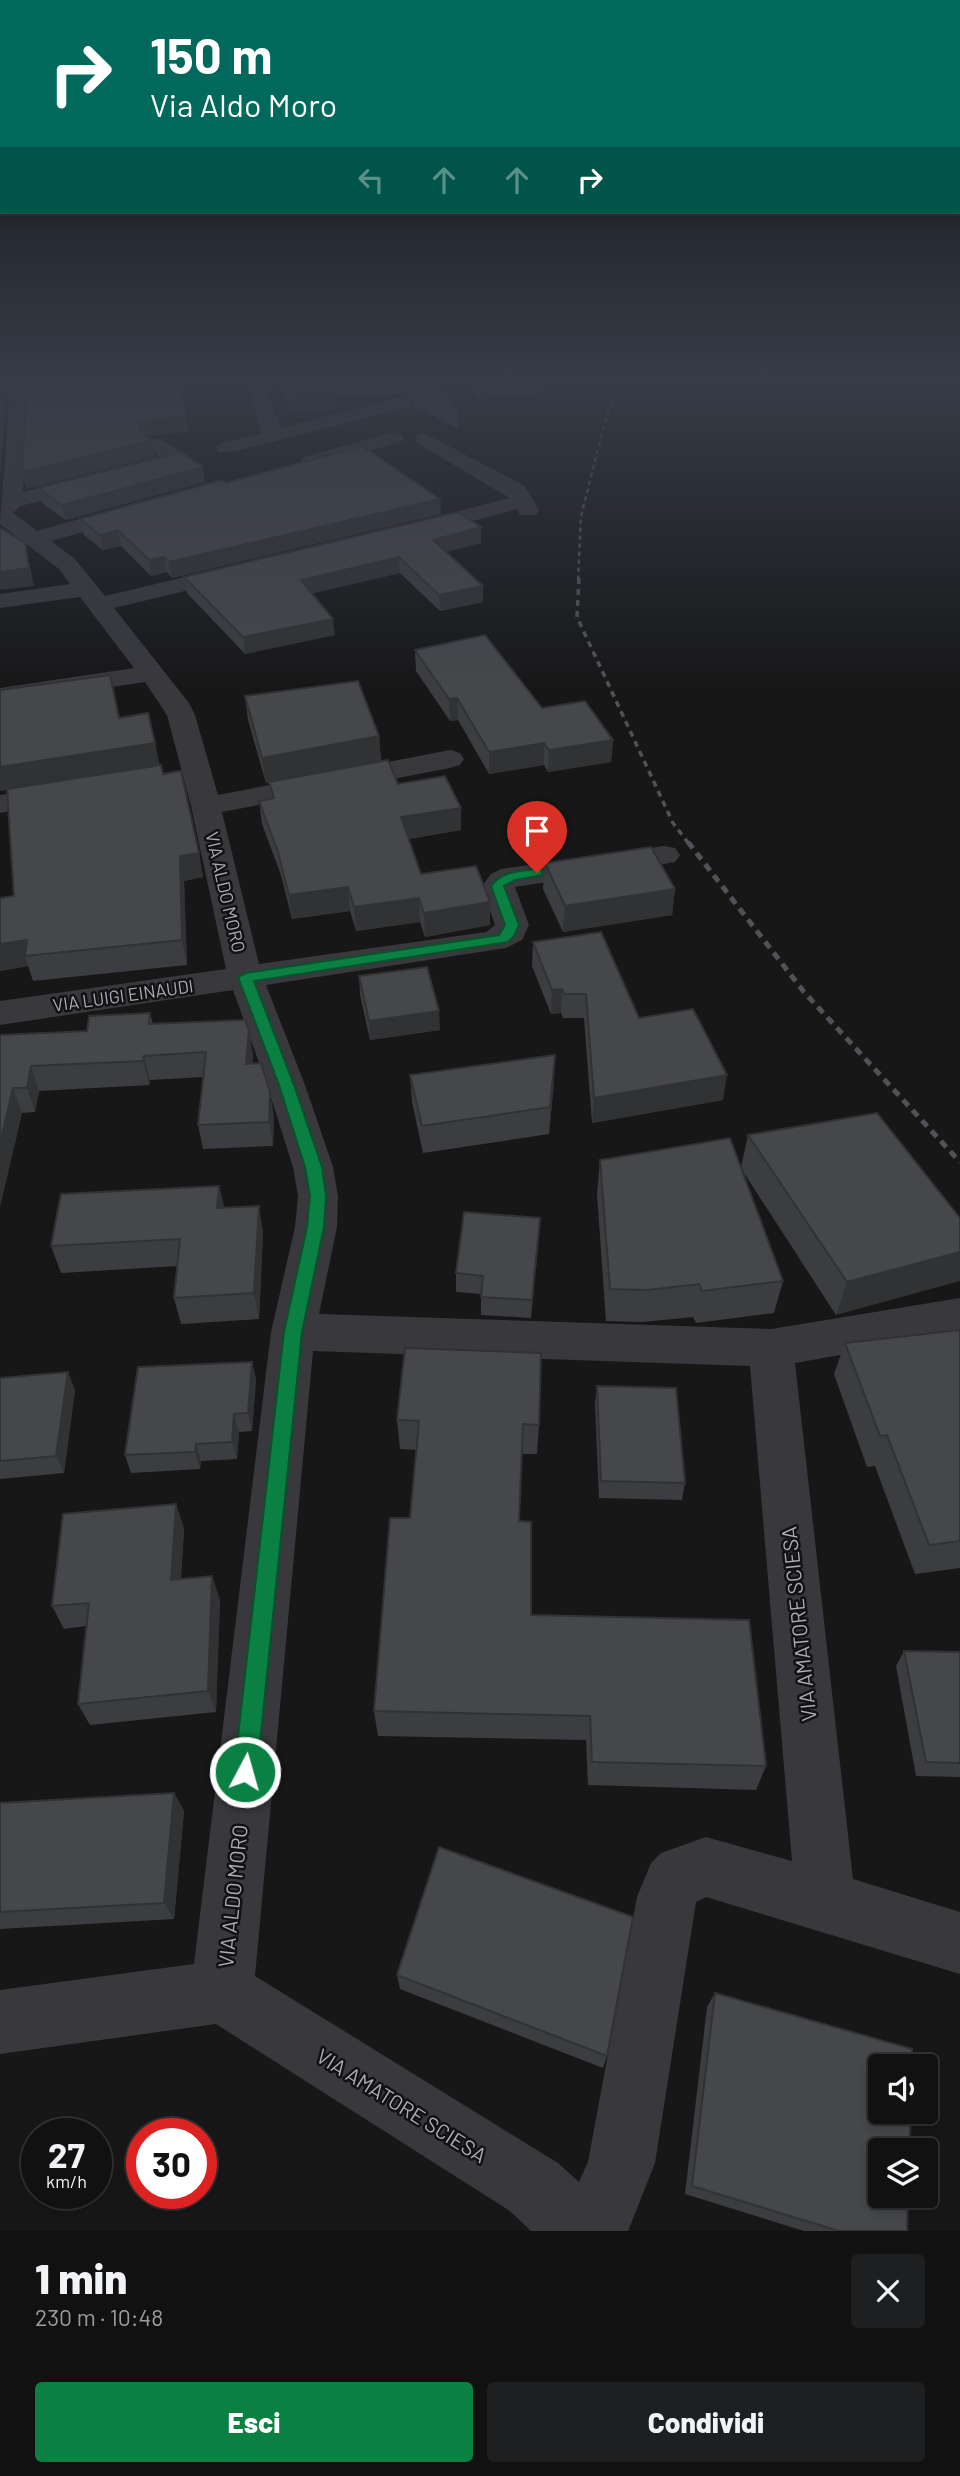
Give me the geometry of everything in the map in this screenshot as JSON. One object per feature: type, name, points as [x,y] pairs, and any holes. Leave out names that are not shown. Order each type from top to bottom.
[{"type":"street","points":[[7,481],[4,510],[104,481]]},
{"type":"street","points":[[393,535],[525,505],[517,491],[499,481]]},
{"type":"street","points":[[33,539],[153,505]]},
{"type":"street","name":"VIA ALDO MORO","points":[[4,510],[33,539],[67,564],[178,709],[183,774],[206,806],[246,977],[313,1167],[318,1196],[316,1227],[293,1332],[222,1992]]},
{"type":"street","points":[[0,601],[92,597],[259,567]]},
{"type":"street","points":[[0,696],[151,673]]},
{"type":"street","points":[[206,806],[450,759]]},
{"type":"street","points":[[0,804],[92,789]]},
{"type":"street","name":"VIA ALDO MORO","points":[[246,977],[494,941],[510,933],[512,925],[498,886],[502,881],[512,876],[664,855]]},
{"type":"street","name":"VIA LUIGI EINAUDI","points":[[0,1013],[246,977]]},
{"type":"street","points":[[293,1332],[771,1348],[960,1316]]},
{"type":"street","name":"VIA AMATORE SCIESA","points":[[771,1348],[825,1900]]},
{"type":"street","points":[[593,2231],[621,2163],[667,1897],[672,1884],[682,1874],[706,1867],[960,1942]]},
{"type":"street","points":[[0,2022],[222,1992]]},
{"type":"street","name":"VIA AMATORE SCIESA","points":[[222,1992],[534,2187],[553,2204],[571,2231]]},
{"type":"building","points":[[65,481],[151,481],[62,505],[38,488]]},
{"type":"building","points":[[218,481],[414,481],[440,499],[169,562],[164,557],[149,560],[118,530],[100,535],[80,519]]},
{"type":"building","points":[[458,512],[481,527],[433,540],[483,586],[439,595],[399,557],[301,580],[333,619],[243,637],[184,577]]},
{"type":"building","points":[[0,528],[25,543],[29,568],[0,572]]},
{"type":"building","points":[[485,635],[542,708],[585,701],[613,740],[549,750],[544,743],[489,752],[457,698],[449,699],[415,650]]},
{"type":"building","points":[[110,675],[119,718],[148,713],[155,743],[0,767],[0,690]]},
{"type":"building","points":[[358,681],[379,736],[262,758],[245,696]]},
{"type":"building","points":[[388,760],[398,784],[445,776],[461,808],[401,817],[421,874],[476,866],[490,902],[424,913],[419,898],[354,907],[348,887],[289,895],[278,852],[259,801],[274,798],[269,782]]},
{"type":"building","points":[[161,765],[163,774],[181,771],[199,853],[180,856],[182,940],[25,956],[27,940],[0,944],[0,898],[14,896],[7,789]]},
{"type":"building","points":[[651,847],[675,889],[565,906],[545,863]]},
{"type":"building","points":[[601,932],[639,1018],[693,1009],[727,1075],[594,1098],[586,994],[564,994],[562,989],[552,990],[533,942]]},
{"type":"building","points":[[427,967],[439,1011],[369,1021],[359,976]]},
{"type":"building","points":[[150,1013],[149,1024],[245,1020],[249,1030],[246,1064],[261,1063],[270,1092],[269,1122],[198,1125],[206,1052],[144,1056],[143,1061],[31,1066],[27,1088],[13,1088],[0,1143],[0,1035],[87,1031],[89,1016]]},
{"type":"building","points":[[555,1055],[550,1107],[422,1126],[410,1075]]},
{"type":"building","points":[[877,1113],[960,1218],[960,1252],[847,1282],[748,1135]]},
{"type":"building","points":[[730,1138],[783,1281],[702,1291],[699,1284],[647,1290],[610,1289],[600,1160]]},
{"type":"building","points":[[219,1186],[217,1208],[259,1206],[254,1293],[174,1298],[180,1239],[51,1246],[61,1194]]},
{"type":"building","points":[[464,1212],[540,1218],[532,1300],[481,1297],[483,1276],[456,1273]]},
{"type":"building","points":[[960,1330],[960,1541],[929,1545],[887,1435],[880,1436],[845,1343]]},
{"type":"building","points":[[405,1348],[541,1353],[539,1425],[523,1424],[519,1521],[531,1522],[531,1615],[749,1620],[766,1766],[592,1762],[590,1716],[374,1711],[390,1518],[410,1518],[419,1421],[397,1420]]},
{"type":"building","points":[[252,1362],[248,1413],[234,1414],[232,1442],[196,1444],[195,1452],[125,1455],[138,1367]]},
{"type":"building","points":[[68,1372],[56,1456],[0,1461],[0,1378]]},
{"type":"building","points":[[597,1386],[676,1388],[685,1483],[601,1481]]},
{"type":"building","points":[[176,1504],[171,1580],[212,1576],[208,1691],[78,1704],[89,1603],[52,1606],[63,1514]]},
{"type":"building","points":[[904,1651],[960,1652],[960,1763],[926,1762]]},
{"type":"building","points":[[174,1793],[164,1903],[0,1912],[0,1803]]},
{"type":"building","points":[[439,1847],[633,1917],[607,2056],[397,1975]]},
{"type":"building","points":[[715,1993],[912,2049],[912,2054],[868,2054],[868,2124],[910,2124],[910,2138],[868,2138],[868,2208],[908,2208],[907,2231],[839,2231],[692,2186]]},
{"type":"railway","points":[[578,580],[581,516],[590,481]]},
{"type":"railway","points":[[579,578],[577,617],[673,823],[689,844]]},
{"type":"railway","points":[[688,842],[804,992],[960,1162]]},
{"type":"route","points":[[245,1772],[293,1332],[316,1227],[318,1196],[313,1167],[246,977],[503,939],[510,933],[512,925],[498,886],[512,876],[537,873]]}]
